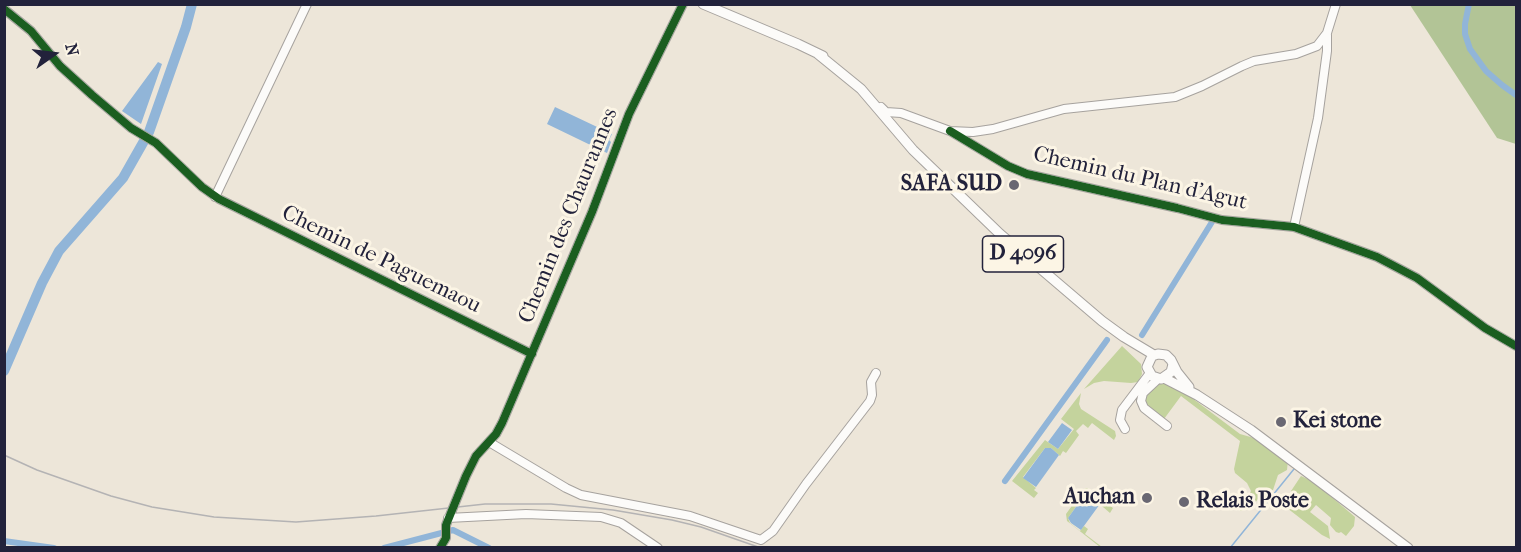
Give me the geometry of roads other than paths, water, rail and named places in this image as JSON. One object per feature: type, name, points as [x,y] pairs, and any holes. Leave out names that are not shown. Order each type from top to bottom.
[{"type":"main road","name":"D 4096","points":[[703,4],[798,44],[851,73],[888,112],[928,165]]},
{"type":"main road","name":"D 4096","points":[[818,54],[861,89],[913,150],[1000,234],[1077,301],[1124,337],[1154,355]]},
{"type":"main road","name":"D 4096","points":[[1124,337],[1155,373],[1197,394],[1270,444],[1408,548]]},
{"type":"main road","points":[[1154,355],[1166,355],[1173,364],[1171,372],[1155,373],[1154,355]]},
{"type":"main road","name":"D 4096","points":[[1173,364],[1181,377],[1197,394]]},
{"type":"street","points":[[215,197],[307,4]]},
{"type":"street","name":"Chemin des Chaurannes","points":[[445,540],[448,518],[454,504],[474,459],[500,428],[592,212],[629,114],[683,4]]},
{"type":"street","points":[[861,89],[868,92],[885,112],[901,113],[951,131],[984,131],[1064,109],[1175,97],[1202,87],[1248,63],[1310,49],[1321,42],[1327,33],[1336,4]]},
{"type":"street","name":"Chemin de Paguemaou","points":[[4,9],[31,31],[60,66],[83,87],[131,128],[156,143],[215,197],[532,354]]},
{"type":"street","points":[[1294,227],[1319,109],[1327,51],[1327,33]]},
{"type":"street","name":"Chemin du Plan d'Agut","points":[[951,131],[1008,166],[1027,174],[1222,220],[1294,227],[1377,257],[1417,278],[1485,328],[1516,346]]},
{"type":"street","points":[[489,442],[581,495],[690,516],[761,540],[773,531],[806,484],[870,402],[871,382],[876,373]]},
{"type":"street","points":[[1155,373],[1143,393],[1142,402],[1144,408],[1167,426]]},
{"type":"street","points":[[1125,429],[1120,420],[1122,410],[1155,373]]},
{"type":"street","points":[[448,518],[526,514],[606,518],[621,523],[658,548]]},
{"type":"water","points":[[158,62],[162,64],[141,124],[122,111]]},
{"type":"water","points":[[555,107],[612,134],[607,153],[547,124]]},
{"type":"water","points":[[1062,423],[1072,430],[1058,449],[1048,442]]},
{"type":"water","points":[[1045,448],[1051,448],[1059,455],[1036,487],[1023,478]]},
{"type":"water","points":[[1089,495],[1100,504],[1081,530],[1068,518],[1083,497]]},
{"type":"waterway","points":[[149,132],[192,4]]},
{"type":"waterway","points":[[1469,4],[1465,34],[1470,49],[1486,71],[1516,95]]},
{"type":"waterway","points":[[4,371],[42,283],[59,251],[123,178],[144,141]]},
{"type":"waterway","points":[[1142,335],[1212,222]]},
{"type":"waterway","points":[[1005,481],[1107,340]]},
{"type":"waterway","points":[[1230,548],[1294,469]]},
{"type":"waterway","points":[[384,548],[453,530],[489,548]]},
{"type":"waterway","points":[[4,541],[54,548]]},
{"type":"railway","points":[[4,455],[37,470],[111,496],[152,507],[214,517],[296,522],[485,504],[551,504],[613,510],[672,520],[701,527],[761,548]]},
{"type":"place","name":"SAFA SUD","points":[[1014,185]]},
{"type":"place","name":"Kei stone","points":[[1281,422]]},
{"type":"place","name":"Auchan","points":[[1147,498]]},
{"type":"place","name":"Relais Poste","points":[[1184,502]]}]
